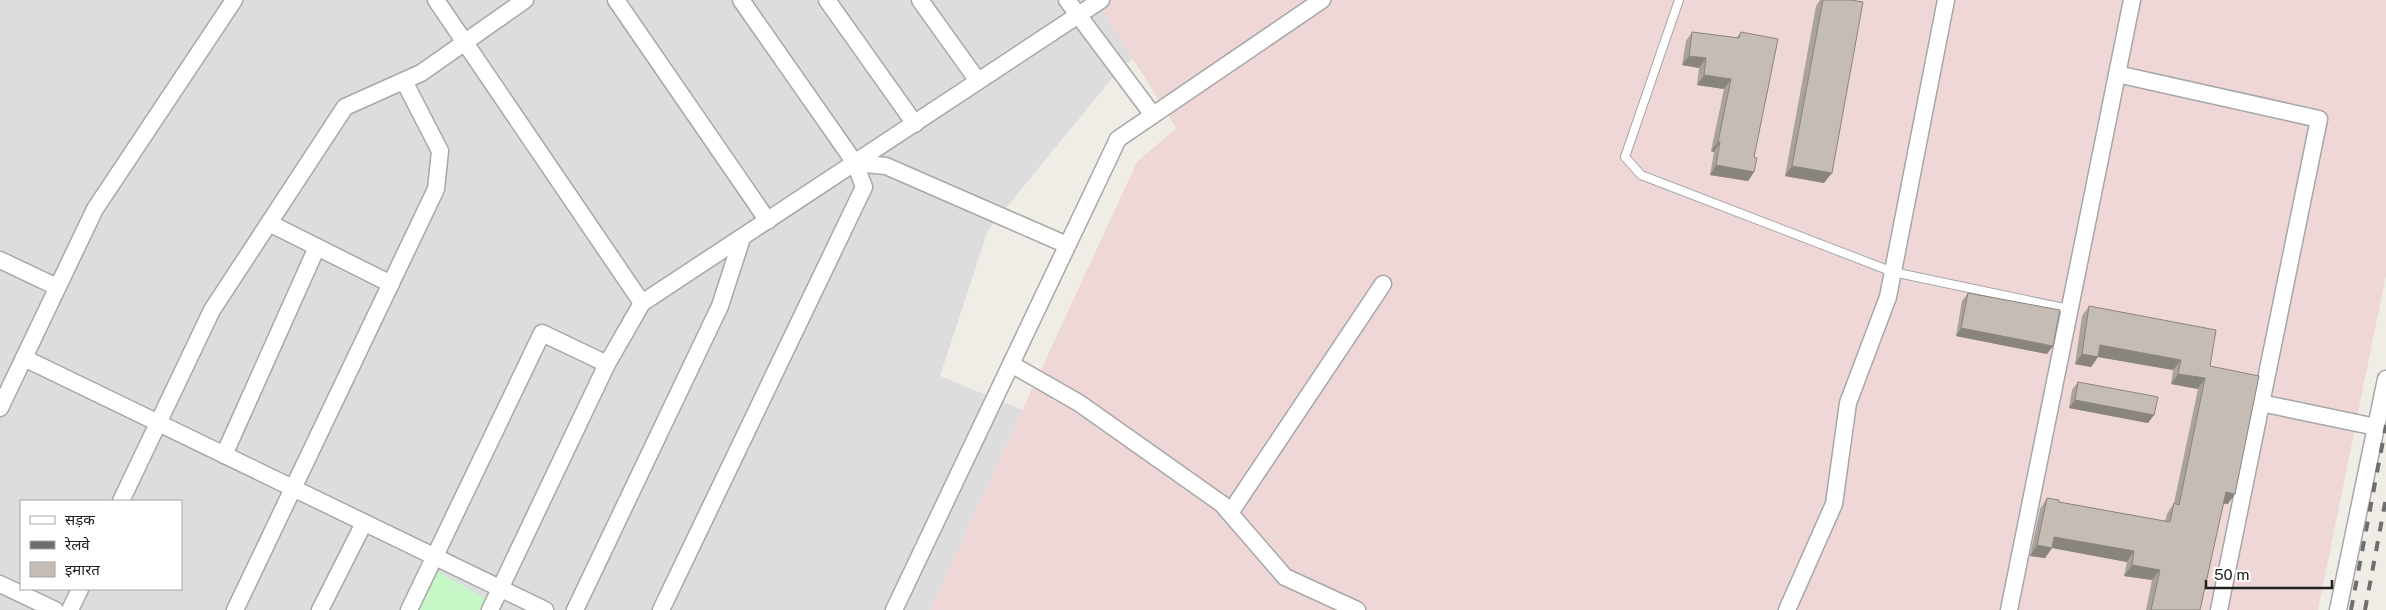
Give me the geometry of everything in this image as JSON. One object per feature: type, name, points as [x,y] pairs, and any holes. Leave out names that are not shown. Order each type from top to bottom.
[{"type":"street","points":[[0,408],[94,209],[234,0]]},
{"type":"street","points":[[436,0],[642,303]]},
{"type":"street","points":[[121,500],[212,310],[345,107],[421,73],[525,0]]},
{"type":"street","points":[[616,0],[768,221]]},
{"type":"street","points":[[661,610],[864,187],[855,163],[741,0]]},
{"type":"street","points":[[827,0],[915,124]]},
{"type":"street","points":[[920,0],[978,81]]},
{"type":"street","points":[[1067,0],[1153,115]]},
{"type":"street","points":[[490,610],[607,364],[642,303],[1101,0]]},
{"type":"street","points":[[894,610],[1118,139],[1322,0]]},
{"type":"street","points":[[1786,610],[1834,504],[1848,403],[1888,297],[1946,0]]},
{"type":"street","points":[[2010,610],[2132,0]]},
{"type":"street","points":[[2117,74],[2319,119],[2219,610]]},
{"type":"street","points":[[235,610],[436,190],[440,151],[404,81]]},
{"type":"street","points":[[855,163],[886,166],[1067,245]]},
{"type":"street","points":[[269,223],[391,284]]},
{"type":"street","points":[[575,610],[720,306],[742,238]]},
{"type":"street","points":[[224,455],[317,247]]},
{"type":"street","points":[[0,260],[57,287]]},
{"type":"street","points":[[1230,513],[1383,284]]},
{"type":"street","points":[[409,610],[542,333],[607,364]]},
{"type":"street","points":[[24,358],[546,610]]},
{"type":"street","points":[[1011,364],[1079,403],[1222,504],[1285,577],[1357,610]]},
{"type":"street","points":[[2338,610],[2386,379]]},
{"type":"street","points":[[2261,403],[2376,427]]},
{"type":"street","points":[[320,610],[364,523]]},
{"type":"street","points":[[0,584],[55,610]]},
{"type":"street","points":[[70,610],[80,590]]},
{"type":"lane","points":[[1679,0],[1625,157],[1641,175],[1893,272],[2069,309]]},
{"type":"shaded area","points":[[0,0],[1226,0],[1122,66],[988,230],[940,376],[1511,610],[0,610]]},
{"type":"shaded area","points":[[1096,0],[2386,0],[2386,275],[2318,610],[930,610],[1137,162],[1176,128]]},
{"type":"green space","points":[[437,571],[486,599],[481,610],[418,610]]},
{"type":"building","points":[[1823,0],[1863,2],[1832,173],[1792,166]]},
{"type":"building","points":[[1692,32],[1739,38],[1741,32],[1778,39],[1754,157],[1757,158],[1754,172],[1716,165],[1720,142],[1718,142],[1731,79],[1704,75],[1706,58],[1689,56]]},
{"type":"building","points":[[1968,293],[2060,310],[2053,346],[1961,328]]},
{"type":"building","points":[[2089,306],[2216,330],[2210,366],[2259,376],[2235,494],[2226,492],[2200,610],[2151,610],[2160,570],[2132,565],[2134,551],[2054,537],[2052,548],[2037,545],[2047,498],[2059,500],[2059,502],[2170,522],[2174,503],[2179,505],[2205,378],[2178,374],[2181,360],[2100,345],[2098,357],[2082,354]]},
{"type":"building","points":[[2078,382],[2158,397],[2154,415],[2075,400]]},
{"type":"railway","points":[[2351,610],[2386,425]]},
{"type":"railway","points":[[2365,610],[2386,498]]}]
